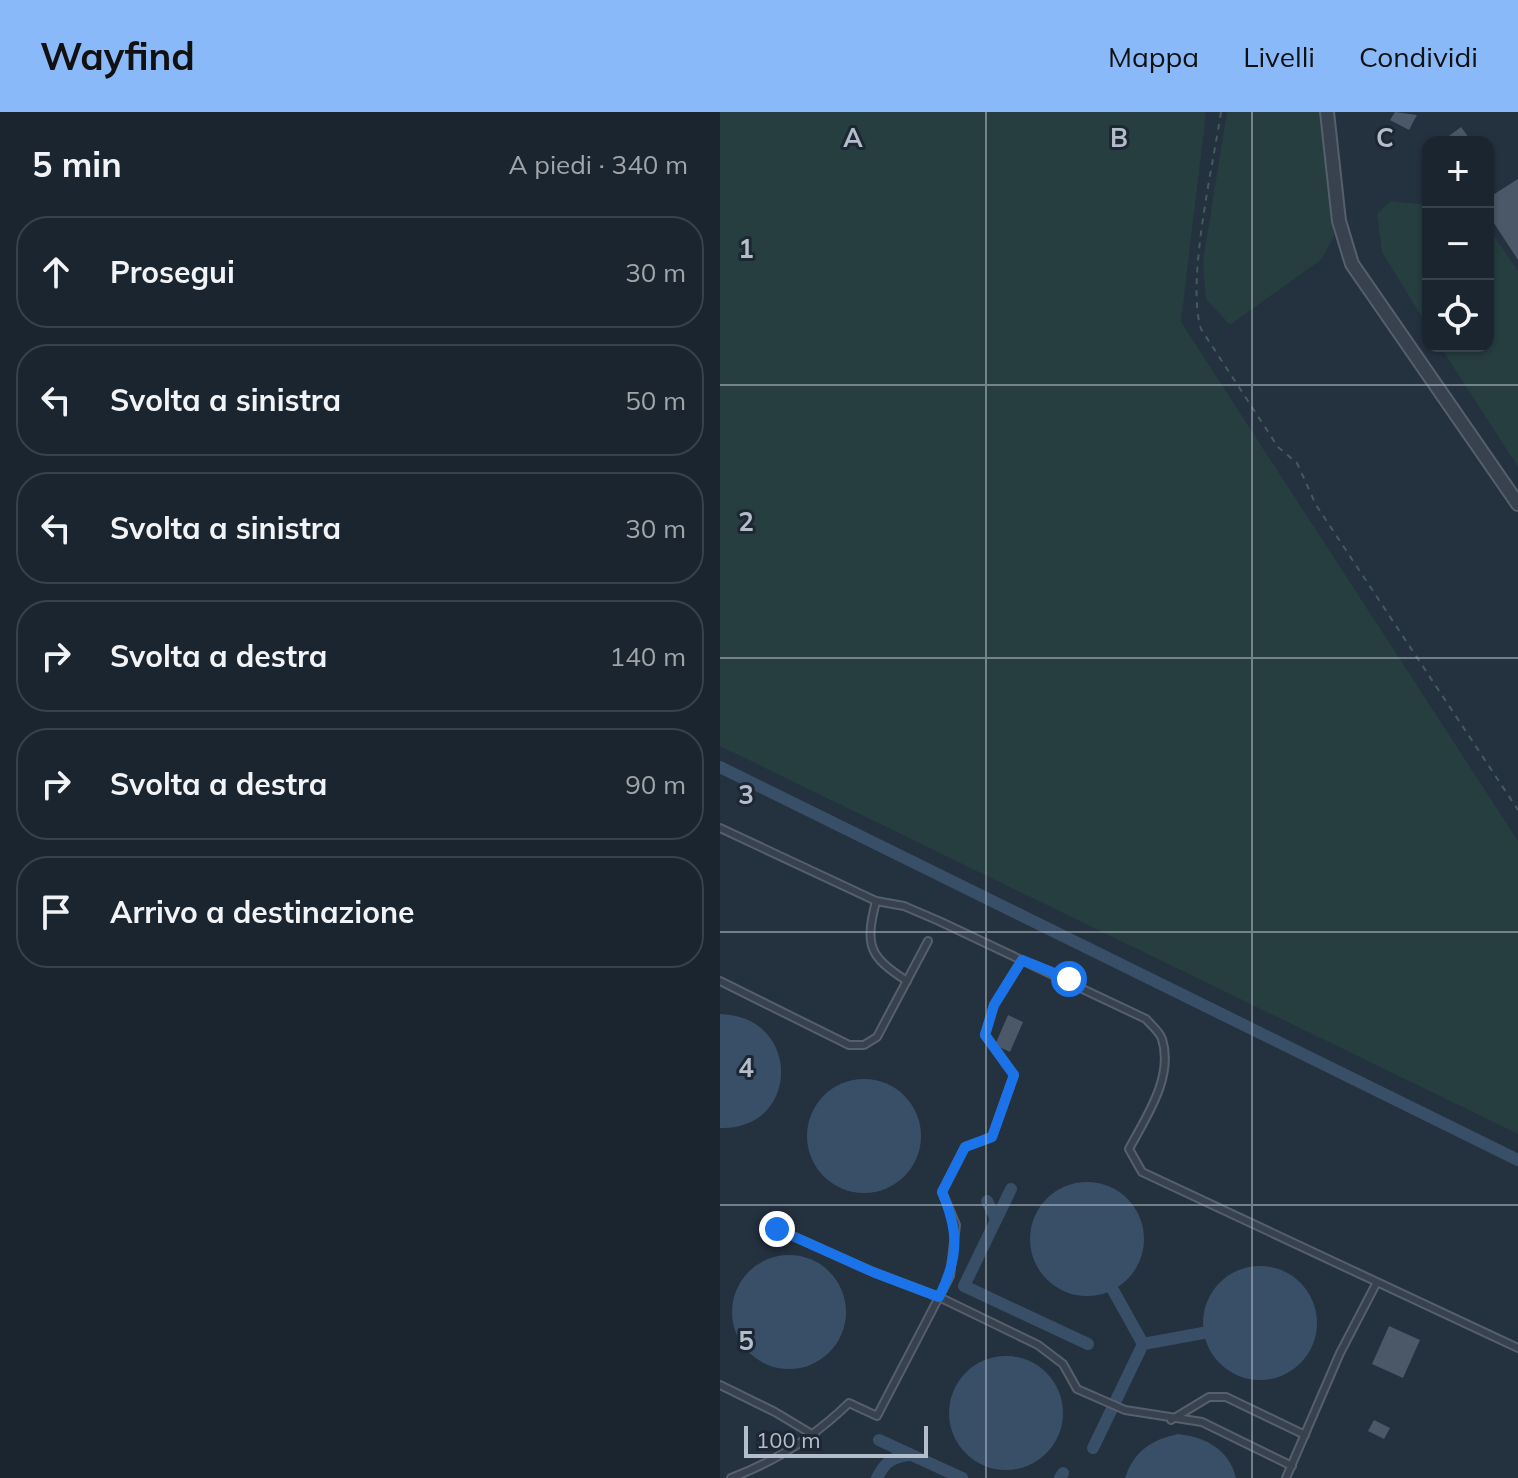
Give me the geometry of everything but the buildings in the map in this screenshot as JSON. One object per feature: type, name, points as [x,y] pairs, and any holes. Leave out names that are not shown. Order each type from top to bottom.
[{"type":"street","points":[[1327,112],[1340,228],[1352,264],[1518,504]]},
{"type":"lane","points":[[720,828],[876,901],[904,906],[1146,1019],[1162,1037],[1164,1070],[1155,1101],[1129,1149],[1142,1172],[1518,1348]]},
{"type":"lane","points":[[876,901],[868,935],[870,944],[883,965],[907,981]]},
{"type":"lane","points":[[720,981],[849,1045],[864,1045],[877,1037],[928,941]]},
{"type":"lane","points":[[731,1478],[762,1466],[815,1436],[849,1403],[877,1416],[950,1276],[956,1225],[942,1192],[965,1147],[992,1137],[1014,1075],[985,1035],[994,1005],[1022,960]]},
{"type":"lane","points":[[777,1229],[873,1272],[939,1297],[1038,1345],[1063,1364],[1077,1389],[1125,1410],[1171,1420],[1202,1422],[1292,1466]]},
{"type":"lane","points":[[1286,1478],[1340,1353],[1376,1284]]},
{"type":"lane","points":[[720,1385],[815,1436]]},
{"type":"lane","points":[[1171,1420],[1209,1397],[1226,1397],[1305,1435]]},
{"type":"path","points":[[1221,112],[1196,285],[1201,329],[1278,447],[1297,463],[1316,505],[1518,810]]},
{"type":"green space","points":[[720,112],[1206,112],[1181,322],[1518,841],[1518,1134],[720,746]]},
{"type":"green space","points":[[1227,112],[1319,112],[1334,236],[1322,259],[1230,325],[1206,299],[1203,261]]},
{"type":"green space","points":[[1391,201],[1422,204],[1422,317],[1382,252],[1377,214]]},
{"type":"green space","points":[[1494,236],[1518,271],[1518,467],[1444,352],[1494,352]]},
{"type":"water","points":[[720,1014],[747,1020],[766,1033],[778,1052],[781,1073],[777,1094],[765,1112],[746,1124],[720,1128]]},
{"type":"water","points":[[864,1079],[896,1088],[912,1104],[921,1136],[912,1168],[896,1184],[864,1193],[832,1184],[816,1168],[807,1136],[816,1104],[832,1088]]},
{"type":"water","points":[[1087,1182],[1109,1186],[1127,1199],[1140,1217],[1144,1239],[1140,1261],[1127,1279],[1109,1292],[1087,1296],[1065,1292],[1047,1279],[1034,1261],[1030,1239],[1034,1217],[1047,1199],[1065,1186]]},
{"type":"water","points":[[789,1255],[821,1264],[837,1280],[846,1312],[837,1344],[821,1360],[789,1369],[757,1360],[741,1344],[732,1312],[741,1280],[757,1264]]},
{"type":"water","points":[[1260,1266],[1292,1275],[1308,1291],[1317,1323],[1308,1355],[1292,1371],[1260,1380],[1228,1371],[1212,1355],[1203,1323],[1212,1291],[1228,1275]]},
{"type":"water","points":[[1006,1356],[1038,1365],[1054,1381],[1063,1413],[1054,1445],[1038,1461],[1006,1470],[974,1461],[958,1445],[949,1413],[958,1381],[974,1365]]},
{"type":"water","points":[[1178,1434],[1197,1438],[1222,1452],[1236,1478],[1125,1478],[1133,1461],[1145,1448]]},
{"type":"waterway","points":[[720,767],[1518,1160]]},
{"type":"waterway","points":[[1011,1189],[964,1286],[1088,1344]]},
{"type":"waterway","points":[[987,1201],[996,1219]]},
{"type":"waterway","points":[[1093,1448],[1143,1344],[1113,1290]]},
{"type":"waterway","points":[[1143,1344],[1203,1333]]},
{"type":"waterway","points":[[879,1440],[962,1478]]},
{"type":"waterway","points":[[877,1478],[890,1461],[909,1455]]},
{"type":"waterway","points":[[1060,1478],[1063,1473]]},
{"type":"route","points":[[777,1229],[873,1272],[939,1297],[950,1276],[956,1225],[942,1192],[965,1147],[992,1137],[1014,1075],[985,1035],[994,1005],[1022,960],[1069,979]]}]
